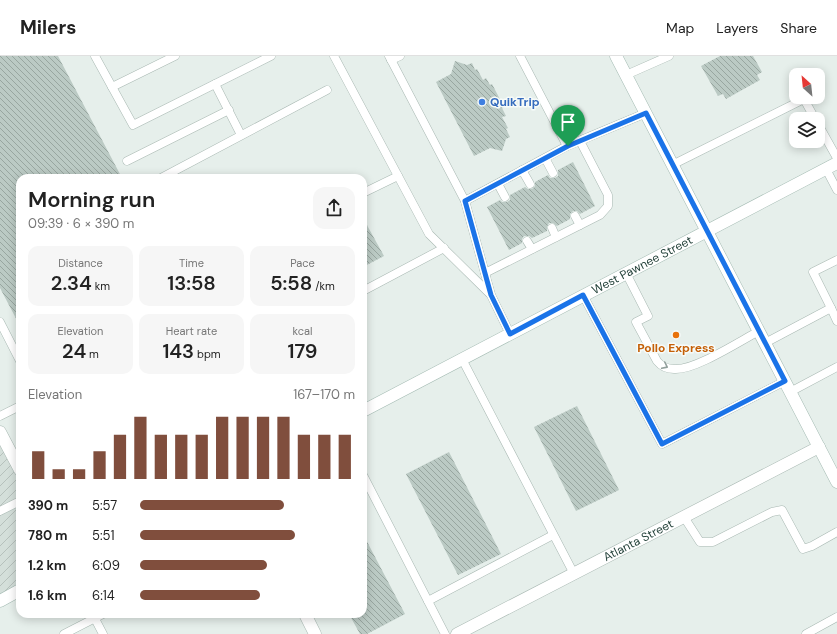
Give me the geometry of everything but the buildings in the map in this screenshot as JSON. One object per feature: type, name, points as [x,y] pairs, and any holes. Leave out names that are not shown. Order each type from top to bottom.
[{"type":"main road","points":[[616,56],[837,482]]},
{"type":"main road","name":"West Pawnee Street","points":[[367,409],[832,166]]},
{"type":"main road","points":[[0,432],[16,462]]},
{"type":"main road","name":"Atlanta Street","points":[[457,634],[819,447]]},
{"type":"main road","points":[[0,601],[16,592]]},
{"type":"main road","points":[[307,618],[315,634]]},
{"type":"lane","points":[[95,56],[133,125],[272,56]]},
{"type":"lane","points":[[112,87],[175,56]]},
{"type":"lane","points":[[334,56],[429,234],[491,295]]},
{"type":"lane","points":[[400,56],[390,58],[465,201],[491,295],[510,334]]},
{"type":"lane","points":[[520,56],[568,146]]},
{"type":"lane","points":[[626,75],[669,56]]},
{"type":"lane","points":[[215,84],[241,135]]},
{"type":"lane","points":[[168,174],[327,90]]},
{"type":"lane","points":[[672,164],[804,99],[811,112]]},
{"type":"lane","points":[[127,161],[229,110]]},
{"type":"lane","points":[[465,201],[568,146],[646,113]]},
{"type":"lane","points":[[825,137],[837,158]]},
{"type":"lane","points":[[485,273],[600,215],[608,206],[608,195],[580,141]]},
{"type":"lane","points":[[545,158],[552,173]]},
{"type":"lane","points":[[832,166],[837,190]]},
{"type":"lane","points":[[522,170],[530,184]]},
{"type":"lane","points":[[367,191],[398,176]]},
{"type":"lane","points":[[498,184],[505,197]]},
{"type":"lane","points":[[575,216],[580,225]]},
{"type":"lane","points":[[552,228],[556,237]]},
{"type":"lane","points":[[527,241],[532,249]]},
{"type":"lane","points":[[367,289],[444,248]]},
{"type":"lane","points":[[837,260],[813,272],[837,320]]},
{"type":"lane","points":[[626,273],[648,316],[636,322],[660,365],[674,369],[681,369],[702,362],[759,331]]},
{"type":"lane","points":[[583,295],[662,444],[788,387],[837,367]]},
{"type":"lane","points":[[765,343],[831,308]]},
{"type":"lane","points":[[0,322],[16,353]]},
{"type":"lane","points":[[462,359],[574,574]]},
{"type":"lane","points":[[0,416],[16,408]]},
{"type":"lane","points":[[367,483],[445,634]]},
{"type":"lane","points":[[0,511],[16,503]]},
{"type":"lane","points":[[684,517],[700,542],[713,542],[772,512],[782,510],[803,549],[812,546],[837,532]]},
{"type":"lane","points":[[428,601],[553,535]]},
{"type":"lane","points":[[806,634],[837,617]]},
{"type":"lane","points":[[64,634],[91,618]]},
{"type":"lane","points":[[95,618],[103,634]]},
{"type":"shaded area","points":[[0,435],[16,465],[16,592],[0,600]]},
{"type":"place","name":"QuikTrip","points":[[482,102]]},
{"type":"place","name":"Pollo Express","points":[[676,335]]},
{"type":"route","points":[[646,113],[785,381],[662,444],[583,295],[510,334],[491,295],[465,201],[568,146],[646,113]]}]
